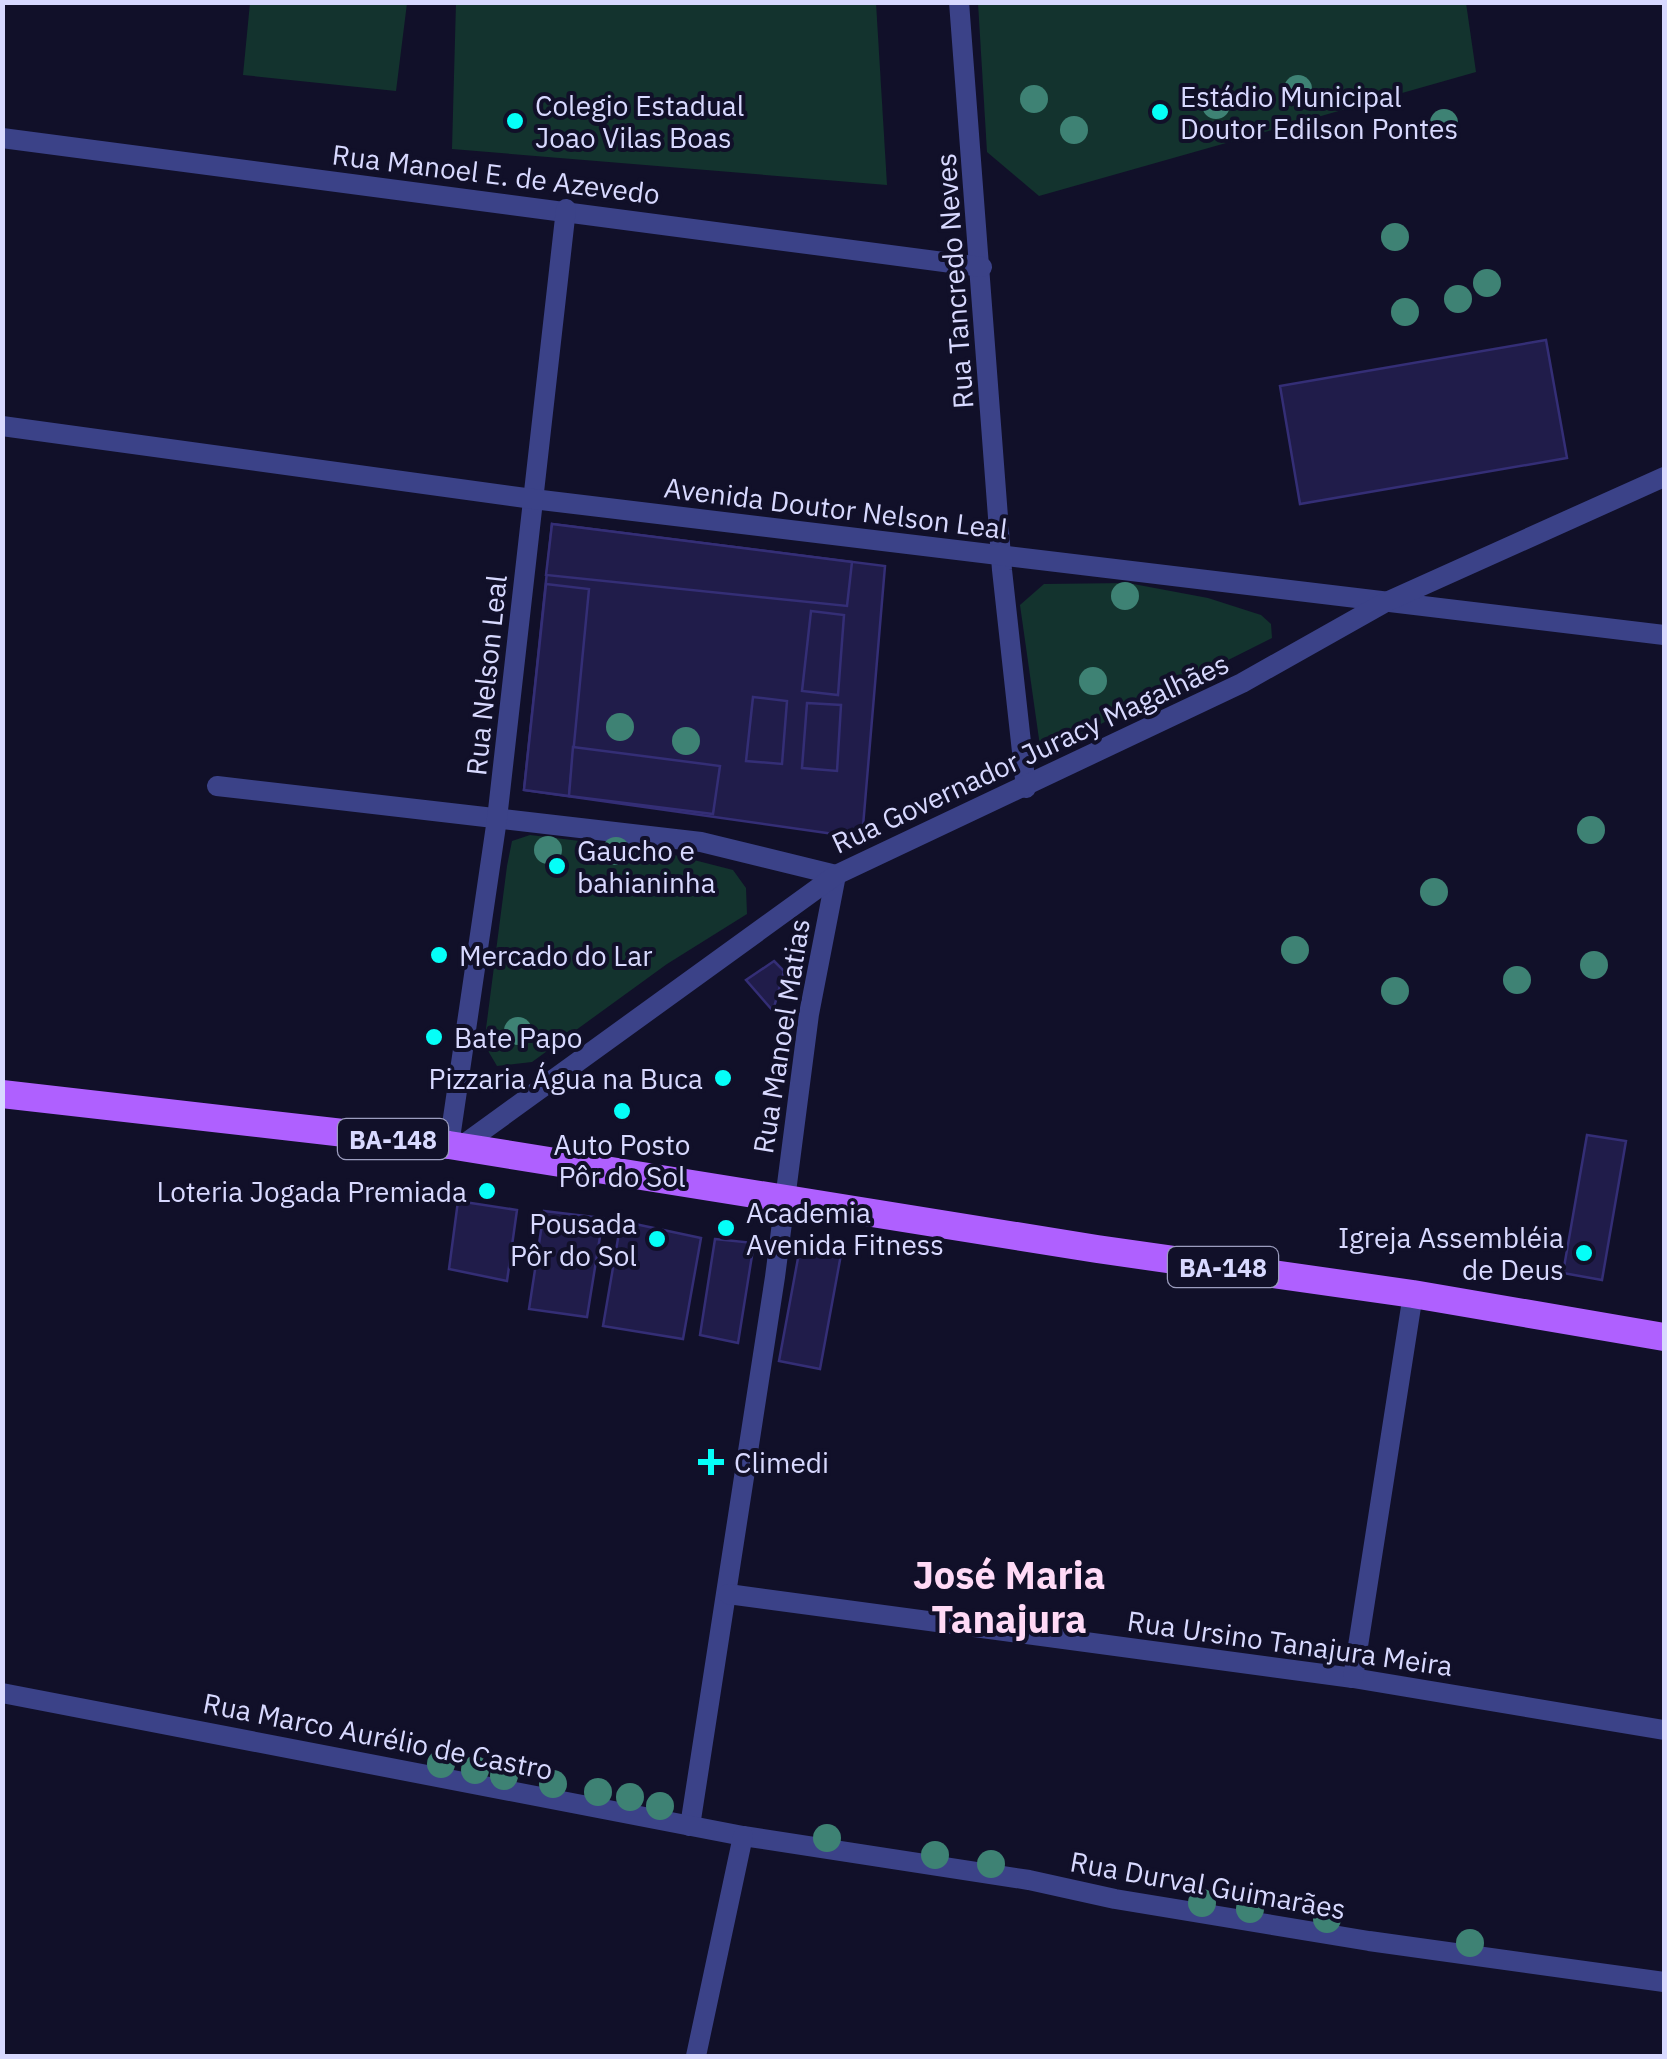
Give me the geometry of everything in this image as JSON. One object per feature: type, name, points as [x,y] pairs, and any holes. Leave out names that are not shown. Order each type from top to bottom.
[{"type":"main road","name":"BA-148","points":[[2,1094],[455,1146],[1097,1250],[1413,1294],[1664,1338]]},
{"type":"street","name":"Rua Tancredo Neves","points":[[959,2],[1001,555],[1026,788]]},
{"type":"street","name":"Rua Manoel E. de Azevedo","points":[[2,138],[982,267]]},
{"type":"street","name":"Rua Nelson Leal","points":[[455,1146],[497,819],[566,210]]},
{"type":"street","name":"Avenida Doutor Nelson Leal","points":[[2,426],[533,499],[1664,635]]},
{"type":"street","name":"Rua Governador Juracy Magalhães","points":[[455,1146],[836,875],[1242,683],[1384,603],[1664,477]]},
{"type":"street","points":[[216,786],[702,842],[836,875]]},
{"type":"street","name":"Rua Manoel Matias","points":[[690,1826],[778,1259],[782,1198],[836,875]]},
{"type":"street","points":[[1353,1678],[1413,1294]]},
{"type":"street","name":"Rua Ursino Tanajura Meira","points":[[728,1594],[1353,1678],[1664,1730]]},
{"type":"street","name":"Rua Marco Aurélio de Castro","points":[[2,1694],[743,1836]]},
{"type":"street","points":[[696,2056],[743,1836]]},
{"type":"street","name":"Rua Durval Guimarães","points":[[743,1836],[1030,1880],[1115,1899],[1369,1941],[1664,1982]]},
{"type":"green space","points":[[250,3],[407,3],[396,91],[243,75]]},
{"type":"green space","points":[[456,3],[876,3],[887,185],[452,149]]},
{"type":"green space","name":"Estádio Municipal Doutor Edilson Pontes","points":[[978,3],[1466,3],[1476,72],[1039,196],[987,152]]},
{"type":"green space","points":[[1128,583],[1208,598],[1261,615],[1271,624],[1272,638],[1053,748],[1040,746],[1020,605],[1044,584]]},
{"type":"green space","points":[[530,835],[655,850],[733,870],[746,888],[747,914],[667,964],[532,1062],[497,1066],[484,1044],[507,866],[512,841]]},
{"type":"building","points":[[1546,340],[1567,458],[1300,504],[1280,386]]},
{"type":"building","points":[[552,524],[885,566],[862,838],[524,790]]},
{"type":"building","points":[[552,524],[852,562],[847,606],[546,575]]},
{"type":"building","points":[[546,584],[589,589],[569,796],[524,790]]},
{"type":"building","points":[[811,611],[844,615],[838,695],[802,691]]},
{"type":"building","points":[[753,697],[787,701],[782,764],[746,761]]},
{"type":"building","points":[[807,703],[841,705],[837,771],[802,768]]},
{"type":"building","points":[[573,747],[720,766],[713,814],[569,796]]},
{"type":"building","points":[[774,961],[784,971],[773,1011],[746,980]]},
{"type":"building","points":[[1587,1135],[1626,1141],[1602,1280],[1563,1273]]},
{"type":"building","points":[[458,1201],[517,1210],[507,1281],[449,1269]]},
{"type":"building","points":[[544,1211],[603,1218],[587,1317],[529,1309]]},
{"type":"building","points":[[621,1221],[701,1238],[683,1339],[603,1326]]},
{"type":"building","points":[[715,1239],[754,1243],[738,1343],[700,1335]]},
{"type":"building","points":[[801,1242],[842,1249],[820,1369],[779,1361]]},
{"type":"place","name":"Estádio Municipal Doutor Edilson Pontes","points":[[1160,112]]},
{"type":"place","name":"Colegio Estadual Joao Vilas Boas","points":[[515,121]]},
{"type":"place","name":"Gaucho e bahianinha","points":[[557,866]]},
{"type":"place","name":"Mercado do Lar","points":[[439,955]]},
{"type":"place","name":"Bate Papo","points":[[434,1037]]},
{"type":"place","name":"Pizzaria Água na Buca","points":[[723,1078]]},
{"type":"place","name":"Auto Posto Pôr do Sol","points":[[622,1111]]},
{"type":"place","name":"Loteria Jogada Premiada","points":[[487,1191]]},
{"type":"place","name":"Academia Avenida Fitness","points":[[726,1228]]},
{"type":"place","name":"Pousada Pôr do Sol","points":[[657,1239]]},
{"type":"place","name":"Igreja Assembléia de Deus","points":[[1584,1253]]},
{"type":"place","name":"Climedi","points":[[711,1462]]},
{"type":"district","name":"José Maria Tanajura","points":[[1009,1596]]}]
